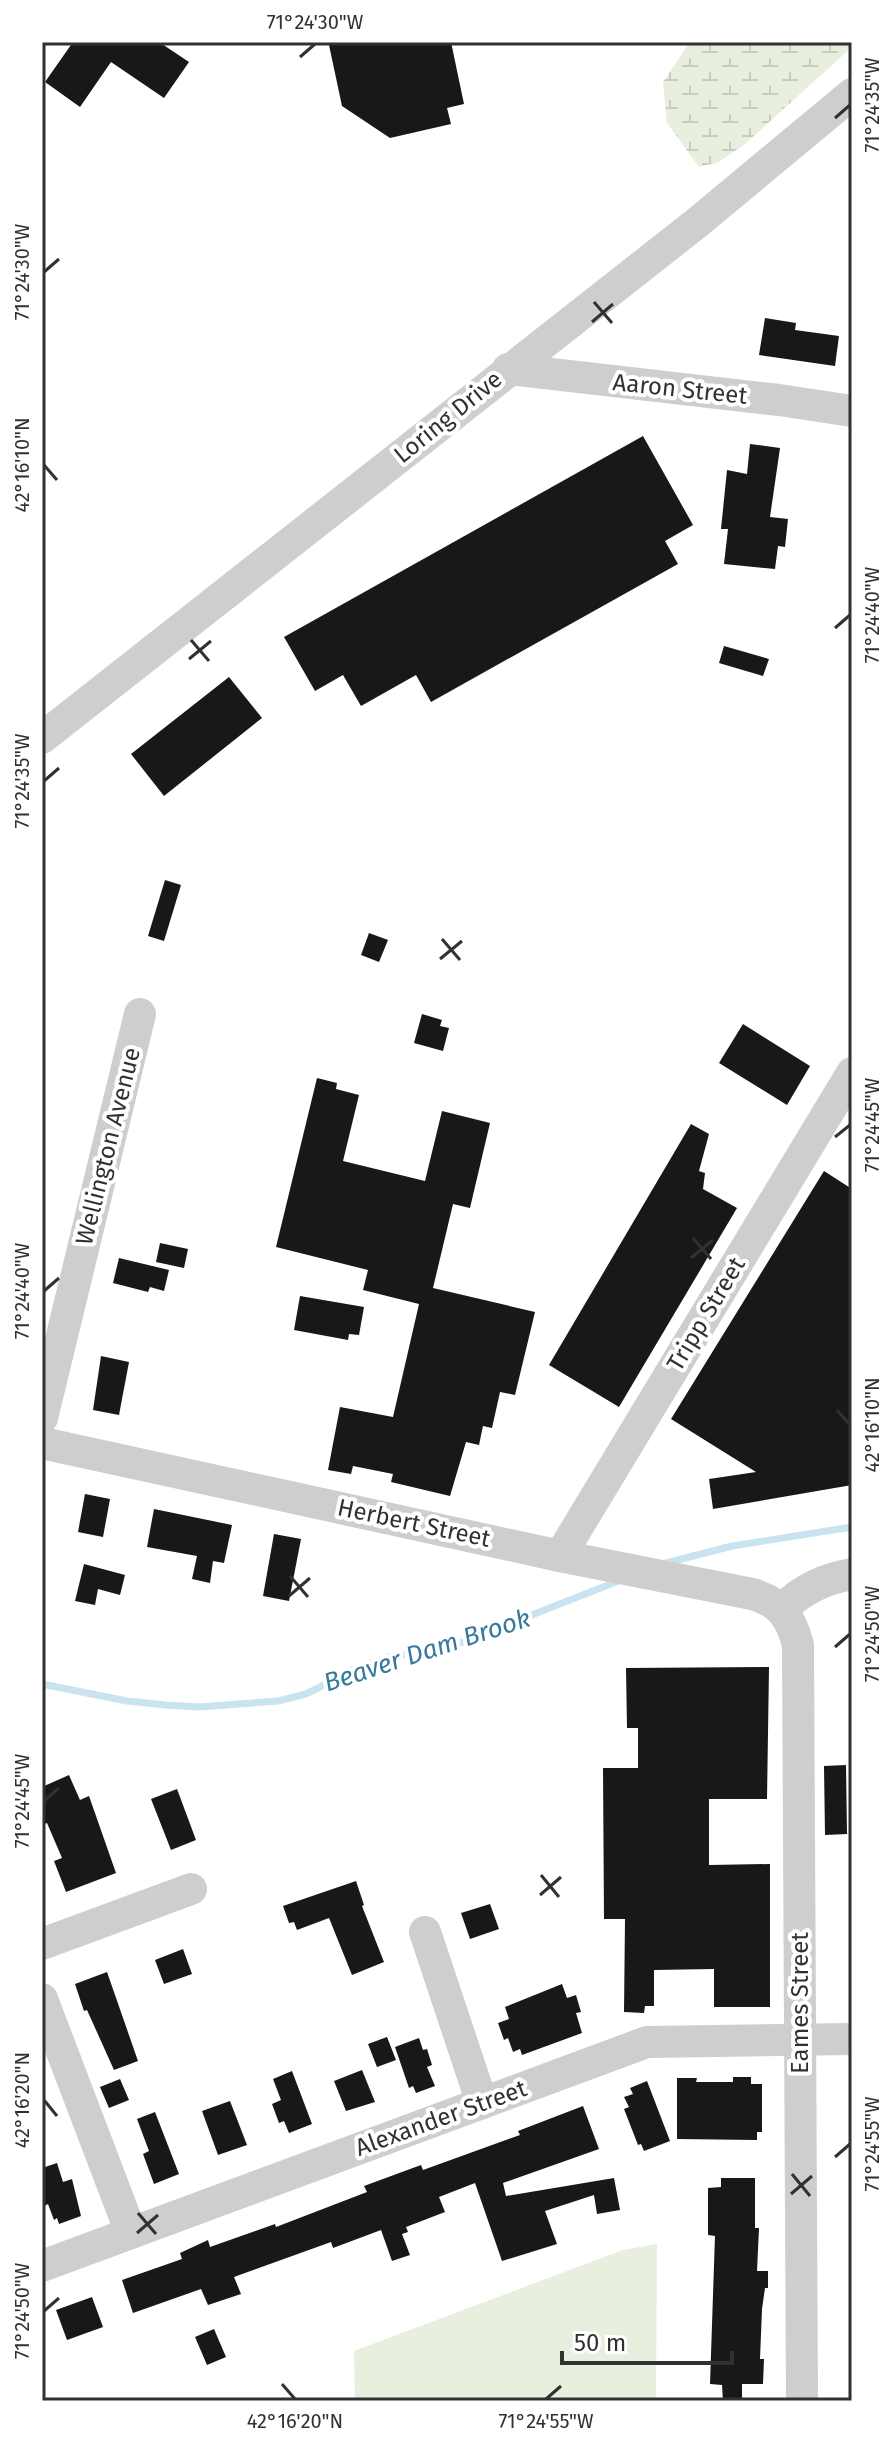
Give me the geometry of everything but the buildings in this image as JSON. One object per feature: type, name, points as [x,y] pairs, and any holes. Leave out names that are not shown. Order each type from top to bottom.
[{"type":"street","name":"Loring Drive","points":[[42,738],[698,222],[852,94]]},
{"type":"street","name":"Aaron Street","points":[[508,369],[852,411]]},
{"type":"street","name":"Wellington Avenue","points":[[42,1418],[140,1014]]},
{"type":"street","name":"Tripp Street","points":[[560,1556],[852,1073]]},
{"type":"street","name":"Herbert Street","points":[[42,1443],[560,1556],[760,1596],[782,1609]]},
{"type":"street","points":[[782,1609],[796,1595],[815,1584],[852,1574]]},
{"type":"street","name":"Eames Street","points":[[782,1609],[793,1625],[798,1645],[802,2401]]},
{"type":"street","points":[[42,1944],[191,1889]]},
{"type":"street","points":[[425,1932],[482,2103]]},
{"type":"street","points":[[42,1999],[131,2233]]},
{"type":"street","name":"Alexander Street","points":[[42,2266],[647,2042],[852,2039]]},
{"type":"green space","points":[[690,42],[852,42],[852,47],[745,144],[719,162],[699,167],[667,123],[663,82]]},
{"type":"green space","points":[[657,2244],[656,2401],[355,2401],[354,2351],[623,2250]]},
{"type":"waterway","name":"Beaver Dam Brook","points":[[662,1564],[732,1546],[852,1527]]},
{"type":"waterway","name":"Beaver Dam Brook","points":[[42,1684],[127,1701],[166,1705],[199,1707],[278,1701],[306,1694],[362,1666],[388,1657],[445,1649],[621,1580]]}]
